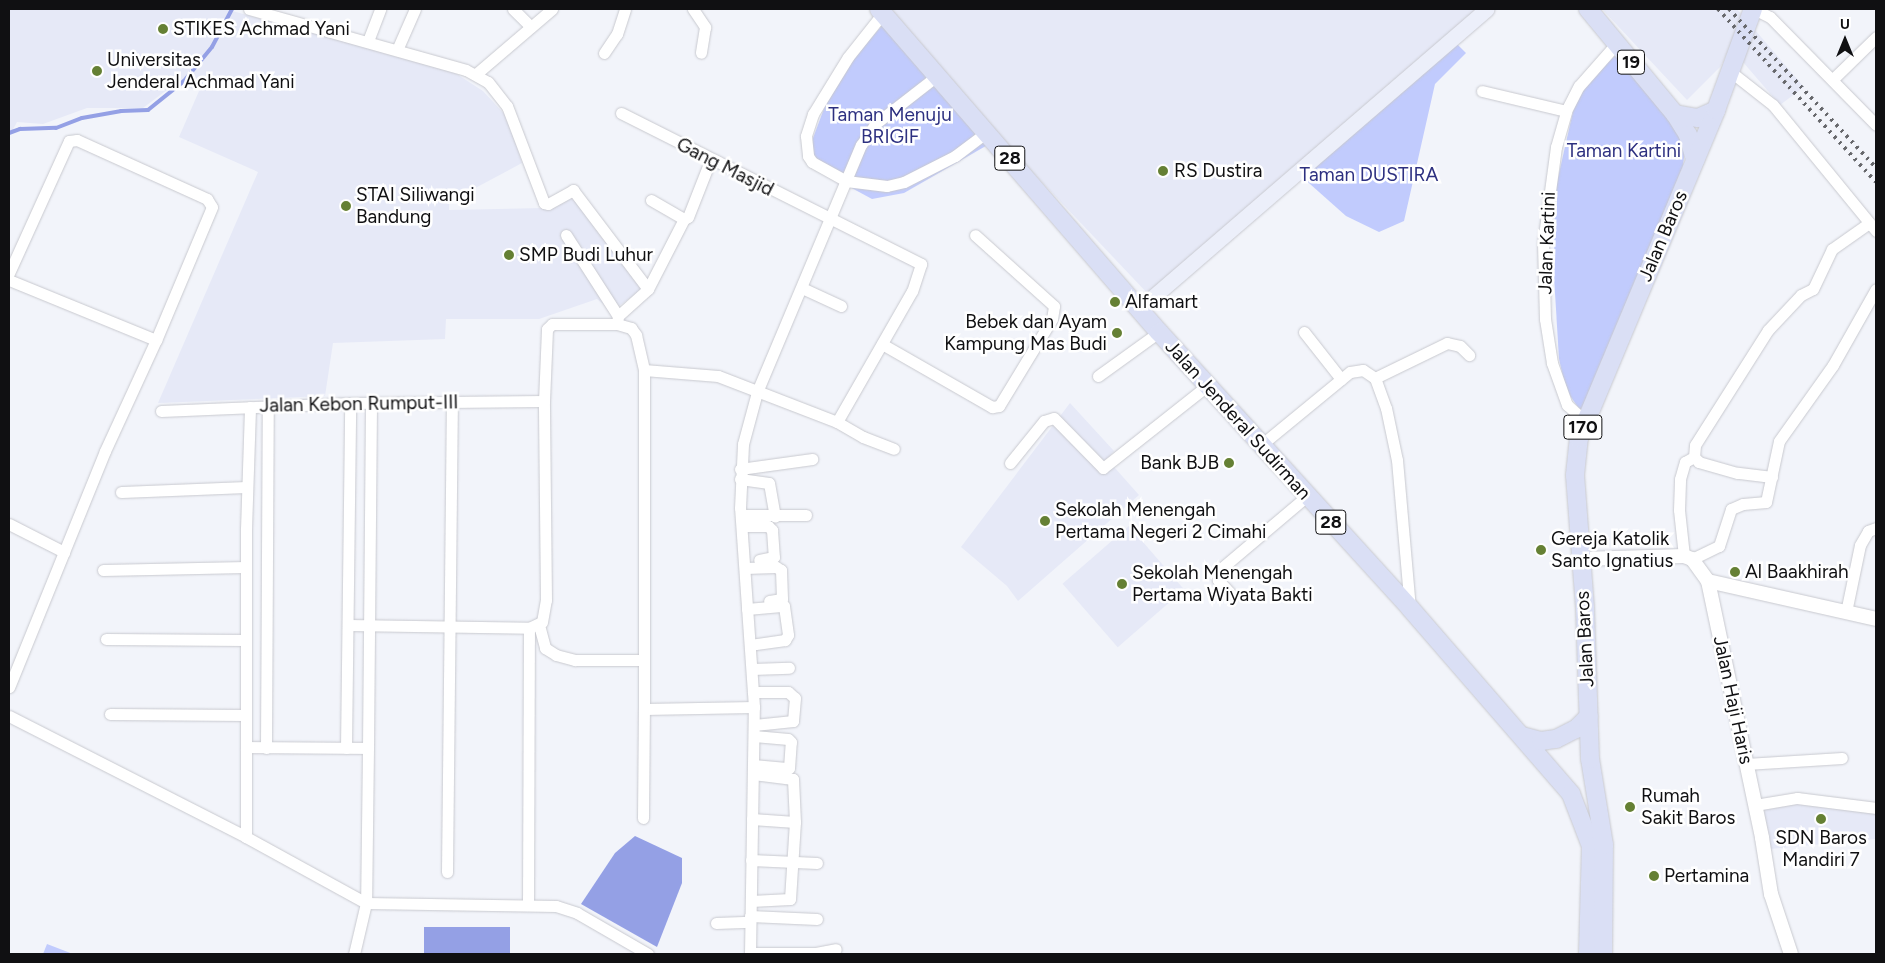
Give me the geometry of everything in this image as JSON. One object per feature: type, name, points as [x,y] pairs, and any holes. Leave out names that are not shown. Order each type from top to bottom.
[{"type":"main road","points":[[1139,309],[1487,9]]},
{"type":"main road","name":"19","points":[[1588,9],[1675,114],[1688,135],[1695,160]]},
{"type":"main road","name":"170","points":[[1716,110],[1754,9]]},
{"type":"main road","name":"Jalan Jenderal Sudirman","points":[[881,11],[988,131],[1159,332],[1410,608],[1571,794],[1591,846],[1588,954]]},
{"type":"main road","points":[[1675,114],[1704,117],[1716,110]]},
{"type":"main road","name":"Jalan Baros","points":[[1603,954],[1604,846],[1592,782],[1575,475],[1585,421],[1716,110]]},
{"type":"main road","points":[[1522,736],[1541,741],[1556,739],[1576,728],[1589,716]]},
{"type":"main road","points":[[1571,794],[1584,793],[1592,782]]},
{"type":"street","points":[[249,9],[301,21],[476,74],[488,82],[507,106],[544,203],[548,204],[573,190],[648,289]]},
{"type":"street","points":[[272,9],[301,21]]},
{"type":"street","points":[[364,40],[380,9]]},
{"type":"street","points":[[397,50],[414,9]]},
{"type":"street","points":[[513,9],[531,27]]},
{"type":"street","points":[[476,74],[552,9]]},
{"type":"street","points":[[604,52],[617,34],[625,9]]},
{"type":"street","points":[[693,9],[705,27],[701,53]]},
{"type":"street","points":[[1754,9],[1770,17],[1834,79],[1876,125]]},
{"type":"street","points":[[881,11],[827,89],[813,114],[806,136],[812,162],[846,181],[886,186],[904,182],[954,156],[988,131]]},
{"type":"street","points":[[1834,79],[1876,37]]},
{"type":"street","name":"Jalan Kartini","points":[[1585,421],[1567,405],[1560,390],[1545,320],[1543,243],[1547,196],[1566,111],[1579,86],[1616,44]]},
{"type":"street","points":[[1694,457],[1696,446],[1768,330],[1801,295],[1813,289],[1832,249],[1872,227],[1774,105],[1730,72]]},
{"type":"street","points":[[836,949],[816,953],[750,954],[754,707],[741,521],[740,474],[757,392],[861,145],[875,124],[938,75]]},
{"type":"street","points":[[1482,91],[1566,111]]},
{"type":"street","name":"Gang Masjid","points":[[621,113],[710,161],[922,266],[912,291],[882,344]]},
{"type":"street","points":[[9,273],[69,140],[77,140],[207,199],[212,207],[64,552],[9,687]]},
{"type":"street","points":[[528,904],[534,627],[544,617],[546,600],[544,401],[549,326],[617,320],[648,289],[684,219],[688,218],[710,161]]},
{"type":"street","points":[[651,200],[684,219]]},
{"type":"street","points":[[566,236],[617,320],[631,328],[636,335],[644,370],[644,709],[642,818]]},
{"type":"street","points":[[837,422],[882,344],[992,408],[999,406],[1052,318],[1054,306],[976,236]]},
{"type":"street","points":[[9,280],[156,340]]},
{"type":"street","points":[[802,288],[841,306]]},
{"type":"street","points":[[1580,559],[1688,558],[1719,546],[1731,509],[1743,504],[1764,504],[1779,441],[1833,365],[1876,289]]},
{"type":"street","points":[[1098,376],[1159,332]]},
{"type":"street","points":[[1304,332],[1341,378]]},
{"type":"street","points":[[1375,378],[1448,343],[1460,346],[1469,355]]},
{"type":"street","points":[[644,370],[718,376],[837,422],[863,437],[894,449]]},
{"type":"street","points":[[1261,446],[1350,372],[1363,370],[1375,378],[1386,408],[1397,460],[1410,608]]},
{"type":"street","points":[[1010,463],[1044,420],[1050,418],[1059,422],[1100,468],[1207,386]]},
{"type":"street","name":"Jalan Kebon Rumput-III","points":[[246,837],[245,640],[250,407],[371,403],[544,401]]},
{"type":"street","points":[[447,872],[452,626],[452,402]]},
{"type":"street","points":[[354,954],[366,903],[371,403]]},
{"type":"street","points":[[346,748],[350,404]]},
{"type":"street","points":[[266,748],[268,406]]},
{"type":"street","points":[[161,411],[250,407]]},
{"type":"street","points":[[1694,457],[1699,462],[1737,473],[1772,476]]},
{"type":"street","points":[[1688,558],[1679,510],[1680,479],[1684,462],[1694,457]]},
{"type":"street","points":[[740,474],[812,460]]},
{"type":"street","points":[[740,474],[769,483],[775,516]]},
{"type":"street","points":[[121,492],[247,487]]},
{"type":"street","points":[[1230,593],[1218,580],[1217,572],[1307,496]]},
{"type":"street","points":[[741,521],[775,516],[806,515]]},
{"type":"street","points":[[741,521],[765,525],[772,530],[774,558],[745,564]]},
{"type":"street","points":[[9,524],[64,552]]},
{"type":"street","points":[[1846,612],[1860,545],[1868,531],[1876,528]]},
{"type":"street","name":"Jalan Haji Haris","points":[[1688,558],[1708,581],[1755,805],[1771,894],[1790,954]]},
{"type":"street","points":[[745,564],[776,567],[781,574],[782,599],[747,606]]},
{"type":"street","points":[[103,570],[246,567]]},
{"type":"street","points":[[1708,581],[1876,619]]},
{"type":"street","points":[[747,606],[784,606],[788,635],[785,640],[750,645]]},
{"type":"street","points":[[348,625],[534,627]]},
{"type":"street","points":[[534,627],[545,648],[556,655],[575,660],[644,660]]},
{"type":"street","points":[[106,639],[245,640]]},
{"type":"street","points":[[752,669],[789,668]]},
{"type":"street","points":[[753,692],[788,692],[795,698],[793,721],[754,730]]},
{"type":"street","points":[[644,709],[754,707]]},
{"type":"street","points":[[110,714],[246,716]]},
{"type":"street","points":[[9,716],[246,837],[366,903],[528,904],[556,906],[577,913],[648,954]]},
{"type":"street","points":[[753,769],[789,768],[791,742],[788,739],[754,730]]},
{"type":"street","points":[[246,747],[368,748]]},
{"type":"street","points":[[1746,764],[1842,758]]},
{"type":"street","points":[[751,901],[789,901],[795,822],[793,779],[753,769]]},
{"type":"street","points":[[1755,805],[1797,798],[1876,808]]},
{"type":"street","points":[[752,819],[795,822]]},
{"type":"street","points":[[751,860],[817,863]]},
{"type":"street","points":[[716,923],[750,919],[817,919]]},
{"type":"shaded area","name":"STAI Siliwangi Bandung","points":[[9,9],[225,9],[452,71],[483,91],[507,117],[522,163],[449,202],[449,210],[544,208],[573,191],[644,288],[612,311],[597,299],[539,319],[446,319],[445,339],[333,343],[325,396],[158,403],[258,172],[179,137],[199,91],[176,83],[143,108],[87,108],[43,124],[17,122],[9,137]]},
{"type":"shaded area","name":"RS Dustira","points":[[886,9],[1483,9],[1150,296],[913,46]]},
{"type":"shaded area","points":[[1602,9],[1737,9],[1804,87],[1780,105],[1730,47],[1721,66],[1687,100]]},
{"type":"shaded area","name":"Sekolah Menengah Pertama Negeri 2 Cimahi","points":[[1070,403],[1114,451],[1107,459],[1139,495],[1018,601],[1007,586],[961,547]]},
{"type":"shaded area","name":"Sekolah Menengah Pertama Wiyata Bakti","points":[[1129,526],[1184,589],[1118,647],[1063,584]]},
{"type":"shaded area","name":"SDN Baros Mandiri 7","points":[[1798,799],[1876,812],[1876,839],[1770,849],[1763,805]]},
{"type":"shaded area","points":[[635,836],[682,858],[682,883],[657,947],[581,904],[615,853]]},
{"type":"shaded area","points":[[424,927],[510,927],[510,954],[424,954]]},
{"type":"green space","name":"Taman Menuju BRIGIF","points":[[886,21],[991,143],[904,193],[872,199],[811,166],[810,146],[825,106],[851,61]]},
{"type":"green space","name":"Taman DUSTIRA","points":[[1454,41],[1466,53],[1435,84],[1404,221],[1379,232],[1346,216],[1301,176]]},
{"type":"green space","name":"Taman Kartini","points":[[1617,54],[1686,140],[1683,166],[1582,413],[1566,390],[1559,359],[1554,276],[1555,191],[1574,107],[1585,84]]},
{"type":"green space","points":[[47,944],[73,954],[43,954]]},
{"type":"waterway","points":[[9,133],[20,129],[56,128],[82,118],[121,111],[148,110],[184,81],[212,47],[232,9]]},
{"type":"railway","points":[[1718,9],[1876,182]]},
{"type":"railway","points":[[1729,9],[1876,168]]},
{"type":"place","name":"STIKES Achmad Yani","points":[[163,29]]},
{"type":"place","name":"Universitas Jenderal Achmad Yani","points":[[97,71]]},
{"type":"place","name":"RS Dustira","points":[[1163,171]]},
{"type":"place","name":"STAI Siliwangi Bandung","points":[[346,206]]},
{"type":"place","name":"SMP Budi Luhur","points":[[509,255]]},
{"type":"place","name":"Alfamart","points":[[1115,302]]},
{"type":"place","name":"Bebek dan Ayam Kampung Mas Budi","points":[[1117,333]]},
{"type":"place","name":"Bank BJB","points":[[1229,463]]},
{"type":"place","name":"Sekolah Menengah Pertama Negeri 2 Cimahi","points":[[1045,521]]},
{"type":"place","name":"Gereja Katolik Santo Ignatius","points":[[1541,550]]},
{"type":"place","name":"Al Baakhirah","points":[[1735,572]]},
{"type":"place","name":"Sekolah Menengah Pertama Wiyata Bakti","points":[[1122,584]]},
{"type":"place","name":"Rumah Sakit Baros","points":[[1630,807]]},
{"type":"place","name":"SDN Baros Mandiri 7","points":[[1821,819]]},
{"type":"place","name":"Pertamina","points":[[1654,876]]}]
